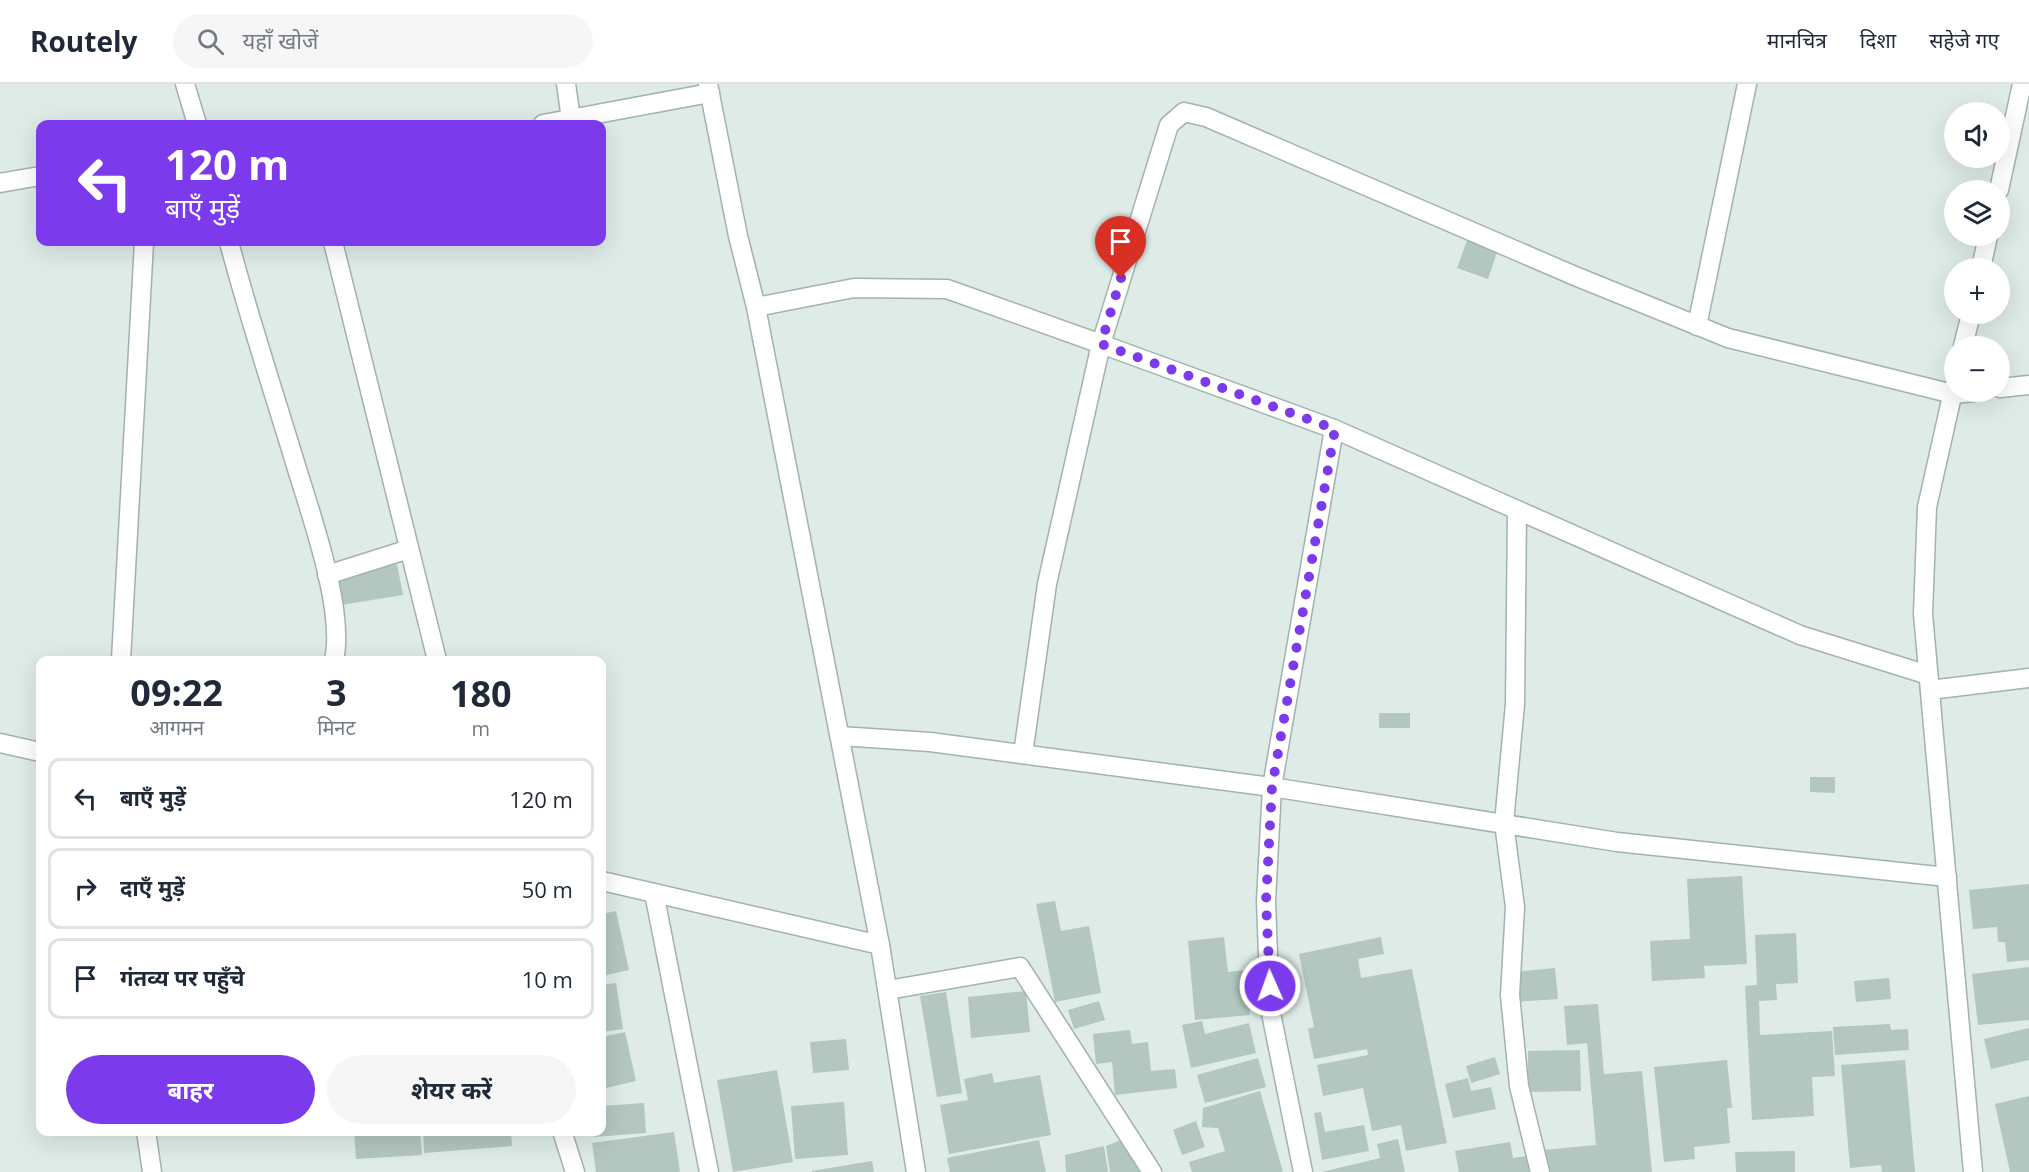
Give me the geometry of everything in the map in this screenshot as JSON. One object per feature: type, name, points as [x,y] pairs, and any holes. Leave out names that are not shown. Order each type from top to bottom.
[{"type":"street","points":[[185,84],[196,120]]},
{"type":"street","points":[[566,84],[571,119]]},
{"type":"street","points":[[1697,326],[1746,84]]},
{"type":"street","points":[[2001,180],[2022,84]]},
{"type":"street","points":[[565,120],[709,88],[738,236],[756,307],[880,945],[916,1172]]},
{"type":"street","points":[[1023,754],[1047,584],[1101,344],[1169,125],[1184,112],[1206,117],[1575,276],[1728,338],[1944,388]]},
{"type":"street","points":[[0,183],[36,178]]},
{"type":"street","points":[[121,656],[144,246]]},
{"type":"street","points":[[229,246],[317,536],[334,613],[335,656]]},
{"type":"street","points":[[334,246],[436,656]]},
{"type":"street","points":[[756,307],[854,288],[947,289],[1335,429],[1800,635],[1929,682],[2029,678]]},
{"type":"street","points":[[2010,387],[2029,385]]},
{"type":"street","points":[[1951,402],[1927,507],[1923,614],[1973,1172]]},
{"type":"street","points":[[1303,1172],[1270,1008],[1266,901],[1272,787],[1335,429]]},
{"type":"street","points":[[1517,510],[1515,704],[1504,824],[1515,907],[1510,995],[1519,1086],[1540,1172]]},
{"type":"street","points":[[327,575],[409,549]]},
{"type":"street","points":[[840,736],[930,742],[1272,787],[1617,842],[1947,877]]},
{"type":"street","points":[[0,743],[36,751]]},
{"type":"street","points":[[606,882],[880,945]]},
{"type":"street","points":[[654,893],[709,1172]]},
{"type":"street","points":[[888,990],[1020,967],[1152,1172]]},
{"type":"street","points":[[147,1136],[152,1172]]},
{"type":"street","points":[[564,1136],[575,1172]]},
{"type":"building","points":[[1469,235],[1499,246],[1488,279],[1457,268]]},
{"type":"building","points":[[397,564],[403,595],[341,605],[336,575]]},
{"type":"building","points":[[1379,713],[1410,713],[1410,728],[1379,728]]},
{"type":"building","points":[[1810,777],[1835,777],[1835,793],[1810,792]]},
{"type":"building","points":[[1742,876],[1747,964],[1704,966],[1705,978],[1652,981],[1650,941],[1690,939],[1687,879]]},
{"type":"building","points":[[2029,884],[2029,960],[2007,962],[2005,942],[1998,942],[1997,927],[1973,929],[1969,890]]},
{"type":"building","points":[[1055,901],[1061,931],[1089,926],[1101,993],[1055,1002],[1036,904]]},
{"type":"building","points":[[616,911],[629,970],[606,975],[606,913]]},
{"type":"building","points":[[1796,933],[1798,983],[1776,984],[1777,1000],[1759,1001],[1760,1035],[1832,1031],[1835,1076],[1812,1077],[1814,1116],[1752,1120],[1745,986],[1757,985],[1755,935]]},
{"type":"building","points":[[1224,937],[1228,972],[1246,970],[1250,1015],[1195,1020],[1188,941]]},
{"type":"building","points":[[1381,937],[1384,954],[1358,959],[1361,978],[1412,969],[1447,1143],[1406,1151],[1401,1125],[1372,1131],[1363,1088],[1323,1096],[1317,1065],[1368,1055],[1367,1049],[1314,1059],[1308,1029],[1314,1027],[1299,954]]},
{"type":"building","points":[[2029,967],[2029,1020],[1978,1025],[1972,974]]},
{"type":"building","points":[[1555,968],[1558,999],[1514,1002],[1512,972]]},
{"type":"building","points":[[1889,978],[1891,999],[1856,1002],[1854,981]]},
{"type":"building","points":[[616,983],[623,1029],[606,1031],[606,984]]},
{"type":"building","points":[[1026,991],[1030,1032],[971,1038],[968,997]]},
{"type":"building","points":[[946,992],[962,1093],[937,1097],[920,996]]},
{"type":"building","points":[[1099,1001],[1105,1020],[1074,1029],[1068,1010]]},
{"type":"building","points":[[1598,1004],[1604,1074],[1642,1071],[1652,1172],[1546,1172],[1544,1150],[1596,1145],[1587,1043],[1567,1045],[1564,1006]]},
{"type":"building","points":[[1202,1021],[1205,1034],[1249,1023],[1256,1053],[1191,1068],[1182,1025]]},
{"type":"building","points":[[1890,1024],[1891,1030],[1908,1029],[1909,1050],[1835,1055],[1833,1027]]},
{"type":"building","points":[[2029,1028],[2029,1060],[1991,1069],[1984,1039]]},
{"type":"building","points":[[1130,1030],[1132,1044],[1148,1042],[1151,1071],[1175,1069],[1177,1088],[1115,1095],[1112,1062],[1096,1064],[1093,1034]]},
{"type":"building","points":[[625,1032],[636,1081],[606,1088],[606,1036]]},
{"type":"building","points":[[846,1039],[849,1070],[813,1073],[810,1042]]},
{"type":"building","points":[[1580,1050],[1581,1091],[1528,1092],[1528,1051]]},
{"type":"building","points":[[1495,1057],[1500,1074],[1471,1083],[1466,1066]]},
{"type":"building","points":[[1258,1058],[1266,1087],[1205,1103],[1197,1075]]},
{"type":"building","points":[[1727,1060],[1732,1108],[1727,1108],[1730,1143],[1694,1147],[1695,1159],[1664,1162],[1654,1067]]},
{"type":"building","points":[[1905,1060],[1915,1172],[1882,1172],[1881,1165],[1850,1168],[1841,1065]]},
{"type":"building","points":[[777,1070],[793,1162],[733,1172],[717,1080]]},
{"type":"building","points":[[992,1073],[994,1083],[1040,1075],[1051,1135],[949,1154],[940,1105],[968,1100],[964,1079]]},
{"type":"building","points":[[1468,1078],[1471,1091],[1491,1087],[1496,1109],[1453,1118],[1445,1084]]},
{"type":"building","points":[[1260,1091],[1283,1172],[1192,1172],[1189,1162],[1225,1151],[1218,1128],[1202,1127],[1203,1108]]},
{"type":"building","points":[[2029,1096],[2029,1172],[2010,1172],[1995,1104]]},
{"type":"building","points":[[844,1102],[848,1155],[795,1159],[791,1106]]},
{"type":"building","points":[[644,1103],[646,1133],[594,1137],[606,1136],[606,1106]]},
{"type":"building","points":[[1321,1112],[1325,1132],[1364,1125],[1369,1151],[1322,1160],[1314,1113]]},
{"type":"building","points":[[1196,1121],[1205,1147],[1182,1155],[1173,1130]]},
{"type":"building","points":[[674,1132],[680,1172],[596,1172],[592,1143]]},
{"type":"building","points":[[354,1136],[420,1136],[422,1155],[356,1159]]},
{"type":"building","points":[[423,1136],[511,1136],[512,1146],[424,1153]]},
{"type":"building","points":[[1126,1138],[1145,1172],[1110,1172],[1106,1146]]},
{"type":"building","points":[[1398,1139],[1405,1172],[1322,1172],[1380,1158],[1377,1144]]},
{"type":"building","points":[[1039,1140],[1046,1172],[950,1172],[947,1158]]},
{"type":"building","points":[[1510,1142],[1513,1158],[1526,1156],[1529,1172],[1459,1172],[1455,1151]]},
{"type":"building","points":[[1104,1146],[1108,1172],[1066,1172],[1065,1155]]},
{"type":"building","points":[[1795,1151],[1795,1172],[1736,1172],[1735,1152]]},
{"type":"building","points":[[872,1161],[874,1172],[812,1172],[812,1171]]},
{"type":"route","points":[[1121,278],[1101,344],[1335,429],[1272,787],[1268,827],[1266,901],[1270,986]]}]
